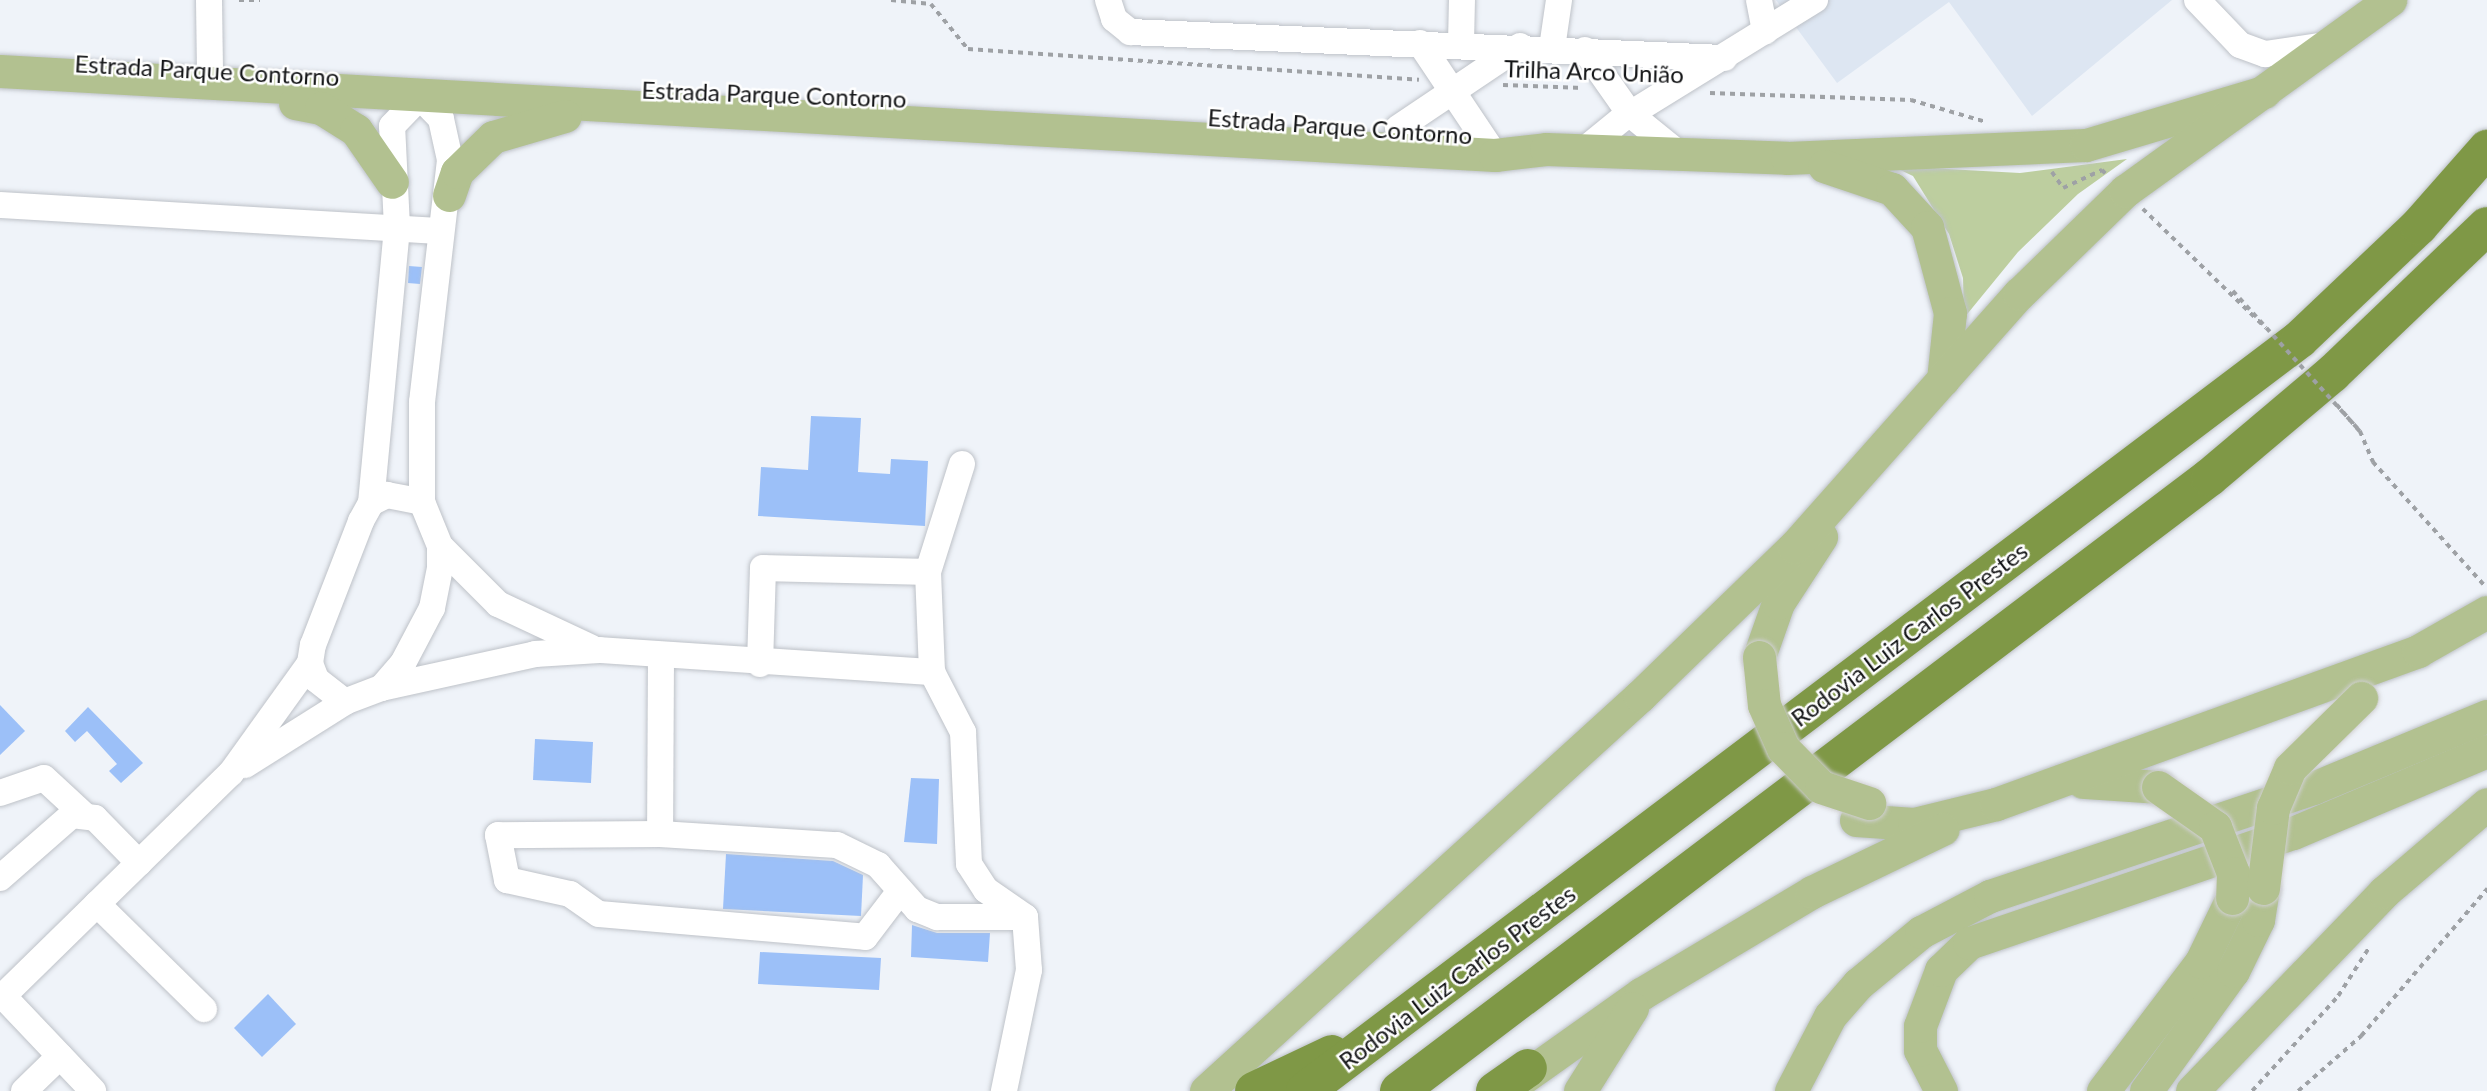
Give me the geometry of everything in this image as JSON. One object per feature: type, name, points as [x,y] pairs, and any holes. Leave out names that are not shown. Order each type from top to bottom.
[{"type":"highway","name":"Rodovia Luiz Carlos Prestes","points":[[1306,1091],[2300,339],[2419,226],[2487,149]]},
{"type":"highway","points":[[1399,1091],[2075,584],[2319,385],[2487,226]]},
{"type":"highway","points":[[1254,1091],[1382,1034]]},
{"type":"highway","points":[[1495,1091],[1517,1080]]},
{"type":"main road","points":[[1206,1091],[1629,706],[1794,547],[2019,294],[2125,191],[2387,1]]},
{"type":"main road","name":"Estrada Parque Contorno","points":[[0,56],[469,84],[929,100],[1398,128],[1490,146]]},
{"type":"main road","name":"Estrada Parque Contorno","points":[[0,71],[77,78],[420,97],[1584,150],[1683,157],[1787,158],[2074,146],[2153,129],[2264,92]]},
{"type":"main road","points":[[77,78],[139,90],[321,108],[356,130],[392,182]]},
{"type":"main road","points":[[373,78],[420,97],[469,84]]},
{"type":"main road","points":[[449,195],[471,154],[513,126],[631,106]]},
{"type":"main road","name":"Estrada Parque Contorno","points":[[1787,158],[1861,175],[1892,189],[1927,227],[1950,313],[1943,380]]},
{"type":"main road","points":[[1751,664],[1779,603],[1867,468]]},
{"type":"main road","points":[[1794,547],[1762,600],[1751,664],[1755,726],[1784,773],[1821,804],[1914,824],[1996,804],[2418,652]]},
{"type":"main road","points":[[2146,1091],[2233,971],[2258,920],[2273,808],[2290,768],[2361,698],[2418,652],[2487,612]]},
{"type":"main road","points":[[1791,1091],[1830,1017],[1866,976],[1921,932],[1990,896],[2313,788],[2487,716]]},
{"type":"main road","points":[[1862,811],[1923,801],[2083,756],[2154,748]]},
{"type":"main road","points":[[1941,1091],[1920,1050],[1920,1026],[1941,970],[1969,943],[2292,834],[2487,751]]},
{"type":"main road","points":[[2053,784],[2120,781],[2158,787],[2215,827],[2233,873],[2232,898],[2201,962],[2103,1091]]},
{"type":"main road","points":[[1517,1080],[1641,994],[1812,892],[1996,804]]},
{"type":"main road","points":[[2192,1091],[2384,892],[2487,804]]},
{"type":"main road","points":[[1580,1091],[1641,994]]},
{"type":"street","points":[[209,0],[210,68]]},
{"type":"street","points":[[1108,0],[1114,19],[1130,32],[1461,43],[1724,58]]},
{"type":"street","points":[[1461,43],[1462,0]]},
{"type":"street","points":[[1552,48],[1559,0]]},
{"type":"street","points":[[1759,0],[1765,32]]},
{"type":"street","points":[[1584,150],[1630,114],[1815,0]]},
{"type":"street","points":[[2197,0],[2240,45],[2264,54],[2327,45]]},
{"type":"street","points":[[1420,43],[1490,146]]},
{"type":"street","points":[[1398,128],[1455,94],[1520,46]]},
{"type":"street","points":[[1585,50],[1630,114],[1683,157]]},
{"type":"street","points":[[93,1091],[1,997],[231,773],[310,663],[371,503],[397,227],[392,182],[391,126],[420,97],[441,119],[448,140],[449,195],[438,231],[430,321],[422,502],[440,546],[498,604],[599,650]]},
{"type":"street","points":[[0,205],[438,231]]},
{"type":"street","points":[[388,315],[430,321]]},
{"type":"street","points":[[962,464],[928,572],[932,672],[962,732],[969,864],[986,890],[1025,917]]},
{"type":"street","points":[[371,503],[399,494],[422,502]]},
{"type":"street","points":[[381,688],[415,645],[432,608],[440,546]]},
{"type":"street","points":[[760,664],[763,568],[928,572]]},
{"type":"street","points":[[231,773],[345,702],[381,688],[535,654],[599,650],[760,664],[932,672]]},
{"type":"street","points":[[660,834],[661,656]]},
{"type":"street","points":[[310,663],[326,691],[345,702]]},
{"type":"street","points":[[0,793],[44,778],[83,814],[95,818],[139,863]]},
{"type":"street","points":[[0,877],[63,818],[83,814]]},
{"type":"street","points":[[900,891],[865,937],[599,914],[570,894],[507,880],[498,835],[660,834],[836,845],[878,865],[900,891],[937,917],[1025,917]]},
{"type":"street","points":[[97,904],[204,1009]]},
{"type":"street","points":[[1004,1091],[1029,970],[1025,917]]},
{"type":"street","points":[[24,1091],[60,1056]]},
{"type":"path","points":[[239,0],[260,0]]},
{"type":"path","points":[[891,0],[931,4],[968,49],[1429,80]]},
{"type":"path","name":"Trilha Arco União","points":[[1497,84],[1594,88]]},
{"type":"path","name":"Trilha Arco União","points":[[1704,92],[1911,100],[2001,126]]},
{"type":"path","points":[[2049,166],[2063,188],[2102,170],[2232,291],[2360,431]]},
{"type":"path","points":[[2319,385],[2360,431],[2374,462],[2487,589]]},
{"type":"path","points":[[2298,1091],[2361,1036],[2487,889]]},
{"type":"path","points":[[2252,1091],[2338,996],[2372,942]]},
{"type":"shaded area","points":[[1776,0],[2172,0],[2032,116],[1949,2],[1837,83]]},
{"type":"green space","points":[[2127,159],[2078,194],[2018,252],[1964,318],[1963,278],[1949,234],[1913,176],[1892,166],[2020,173]]},
{"type":"building","points":[[409,266],[422,267],[420,284],[408,283]]},
{"type":"building","points":[[811,416],[861,418],[858,472],[890,474],[891,459],[928,461],[925,526],[758,516],[761,467],[808,470]]},
{"type":"building","points":[[0,705],[25,731],[0,755]]},
{"type":"building","points":[[88,707],[143,763],[121,783],[109,771],[117,764],[87,731],[75,742],[65,731]]},
{"type":"building","points":[[535,739],[593,742],[591,783],[533,780]]},
{"type":"building","points":[[911,778],[939,779],[937,844],[904,842]]},
{"type":"building","points":[[726,854],[833,861],[863,875],[861,916],[723,909]]},
{"type":"building","points":[[912,925],[937,933],[990,933],[988,962],[911,957]]},
{"type":"building","points":[[760,952],[881,958],[879,990],[758,984]]},
{"type":"building","points":[[268,994],[296,1024],[262,1057],[234,1028]]}]
